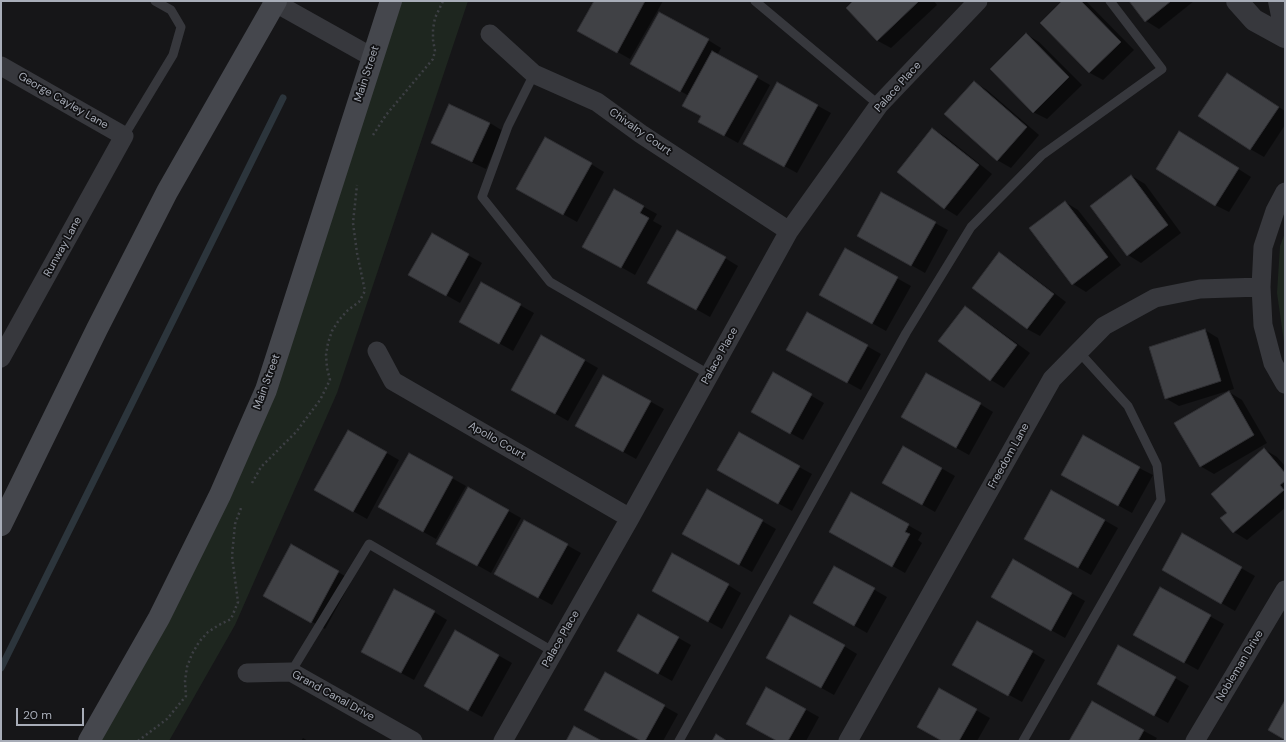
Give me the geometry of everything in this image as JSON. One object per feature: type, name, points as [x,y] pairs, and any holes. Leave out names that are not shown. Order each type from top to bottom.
[{"type":"main road","name":"Main Street","points":[[89,741],[163,610],[220,495],[266,390],[391,1]]},
{"type":"main road","points":[[1,525],[97,329],[167,192],[274,2]]},
{"type":"street","name":"Palace Place","points":[[503,741],[630,518],[789,231],[879,105],[978,1]]},
{"type":"street","points":[[1237,1],[1254,20],[1285,37]]},
{"type":"street","points":[[1279,1],[1285,30]]},
{"type":"street","points":[[274,2],[372,57]]},
{"type":"street","name":"Chivalry Court","points":[[490,34],[534,74],[597,102],[653,142],[789,231]]},
{"type":"street","name":"George Cayley Lane","points":[[1,66],[124,136]]},
{"type":"street","name":"Runway Lane","points":[[1,358],[124,136]]},
{"type":"street","points":[[1285,192],[1274,211],[1263,247],[1261,287],[1263,325],[1273,363],[1285,384]]},
{"type":"street","name":"Freedom Lane","points":[[848,741],[1052,379],[1104,326],[1155,298],[1200,289],[1261,287]]},
{"type":"street","name":"Apollo Court","points":[[377,351],[393,381],[630,518]]},
{"type":"street","name":"Nobleman Drive","points":[[1195,741],[1283,597]]},
{"type":"street","name":"Grand Canal Drive","points":[[247,673],[291,672],[414,741]]},
{"type":"lane","points":[[124,136],[174,55],[181,27],[171,10],[155,1]]},
{"type":"lane","points":[[755,1],[879,105]]},
{"type":"lane","points":[[679,741],[906,333],[971,227],[1042,155],[1162,69],[1110,1]]},
{"type":"lane","points":[[534,74],[508,126],[482,198],[550,282],[710,375]]},
{"type":"lane","points":[[1023,741],[1161,500],[1158,465],[1128,406],[1079,352]]},
{"type":"lane","points":[[291,672],[369,544],[554,652]]},
{"type":"path","points":[[372,138],[386,115],[433,59],[435,51],[433,29],[435,18],[443,1]]},
{"type":"path","points":[[252,484],[261,467],[296,432],[320,400],[330,380],[326,355],[332,331],[348,310],[359,302],[365,291],[357,253],[353,223],[357,182]]},
{"type":"path","points":[[138,741],[167,719],[186,696],[185,681],[187,667],[199,642],[208,632],[231,619],[238,602],[232,550],[235,524],[243,502]]},
{"type":"shaded area","points":[[400,1],[468,1],[337,393],[235,625],[169,741],[100,741],[181,594]]},
{"type":"shaded area","points":[[1285,233],[1285,349],[1277,293],[1280,246]]},
{"type":"building","points":[[594,1],[645,1],[617,53],[577,31]]},
{"type":"building","points":[[853,1],[919,1],[877,41],[846,8]]},
{"type":"building","points":[[1062,1],[1081,1],[1121,42],[1089,73],[1040,23]]},
{"type":"building","points":[[1129,1],[1171,1],[1145,22]]},
{"type":"building","points":[[659,12],[709,39],[680,92],[630,64]]},
{"type":"building","points":[[1026,33],[1069,77],[1033,113],[990,69]]},
{"type":"building","points":[[712,51],[758,76],[724,136],[698,122],[701,116],[682,106]]},
{"type":"building","points":[[1227,73],[1279,107],[1250,150],[1198,116]]},
{"type":"building","points":[[974,81],[1027,127],[997,161],[944,114]]},
{"type":"building","points":[[777,82],[818,105],[784,167],[743,144]]},
{"type":"building","points":[[449,104],[490,123],[472,162],[431,143]]},
{"type":"building","points":[[932,128],[979,165],[944,209],[897,172]]},
{"type":"building","points":[[1179,131],[1239,168],[1215,206],[1156,169]]},
{"type":"building","points":[[545,137],[592,163],[563,215],[516,189]]},
{"type":"building","points":[[1131,175],[1168,225],[1127,256],[1090,206]]},
{"type":"building","points":[[614,189],[644,206],[640,213],[649,218],[621,268],[582,247]]},
{"type":"building","points":[[881,192],[936,222],[911,266],[857,236]]},
{"type":"building","points":[[1065,201],[1108,257],[1072,285],[1029,228]]},
{"type":"building","points":[[677,230],[726,257],[696,310],[647,283]]},
{"type":"building","points":[[432,233],[469,254],[446,296],[408,275]]},
{"type":"building","points":[[845,248],[898,277],[872,324],[819,295]]},
{"type":"building","points":[[999,252],[1054,294],[1027,329],[972,288]]},
{"type":"building","points":[[481,282],[521,304],[499,344],[459,322]]},
{"type":"building","points":[[965,306],[1017,345],[990,381],[938,341]]},
{"type":"building","points":[[807,312],[868,345],[847,383],[786,350]]},
{"type":"building","points":[[1205,329],[1221,381],[1165,399],[1149,347]]},
{"type":"building","points":[[541,335],[585,360],[555,414],[511,390]]},
{"type":"building","points":[[773,372],[812,394],[790,434],[751,412]]},
{"type":"building","points":[[926,373],[981,403],[956,448],[901,417]]},
{"type":"building","points":[[603,375],[651,401],[623,452],[575,426]]},
{"type":"building","points":[[1229,391],[1254,435],[1200,467],[1174,423]]},
{"type":"building","points":[[348,430],[387,452],[353,512],[314,490]]},
{"type":"building","points":[[739,432],[800,466],[778,504],[717,470]]},
{"type":"building","points":[[1083,435],[1140,467],[1118,506],[1061,475]]},
{"type":"building","points":[[903,446],[942,468],[922,505],[882,483]]},
{"type":"building","points":[[1264,448],[1285,473],[1285,481],[1280,485],[1284,490],[1233,533],[1220,518],[1227,513],[1211,494]]},
{"type":"building","points":[[409,453],[453,477],[423,532],[378,507]]},
{"type":"building","points":[[468,487],[509,510],[477,566],[436,544]]},
{"type":"building","points":[[707,489],[763,520],[739,565],[682,534]]},
{"type":"building","points":[[1051,490],[1105,520],[1078,568],[1024,539]]},
{"type":"building","points":[[851,492],[909,524],[905,532],[910,534],[892,567],[829,532]]},
{"type":"building","points":[[524,520],[568,544],[538,598],[494,574]]},
{"type":"building","points":[[1182,533],[1242,567],[1221,604],[1162,570]]},
{"type":"building","points":[[291,544],[339,571],[311,623],[263,596]]},
{"type":"building","points":[[672,553],[729,584],[708,622],[652,591]]},
{"type":"building","points":[[1013,559],[1072,593],[1051,631],[991,597]]},
{"type":"building","points":[[834,566],[875,588],[854,626],[813,603]]},
{"type":"building","points":[[1160,587],[1211,615],[1184,663],[1133,635]]},
{"type":"building","points":[[394,589],[435,611],[401,673],[361,652]]},
{"type":"building","points":[[638,614],[679,637],[658,674],[617,651]]},
{"type":"building","points":[[790,615],[845,645],[821,688],[766,658]]},
{"type":"building","points":[[977,621],[1033,651],[1008,696],[952,665]]},
{"type":"building","points":[[455,630],[499,655],[468,711],[424,686]]},
{"type":"building","points":[[1118,645],[1176,677],[1154,716],[1097,684]]},
{"type":"building","points":[[605,672],[665,705],[645,741],[641,741],[584,710]]},
{"type":"building","points":[[766,687],[806,709],[788,741],[777,741],[746,724]]},
{"type":"building","points":[[939,688],[977,709],[959,741],[942,741],[917,727]]},
{"type":"building","points":[[1285,700],[1285,740],[1268,730]]},
{"type":"building","points":[[1092,701],[1144,730],[1138,741],[1069,741]]},
{"type":"building","points":[[574,726],[602,741],[566,741]]},
{"type":"building","points":[[716,734],[727,741],[712,741]]},
{"type":"waterway","points":[[1,668],[283,98]]}]
